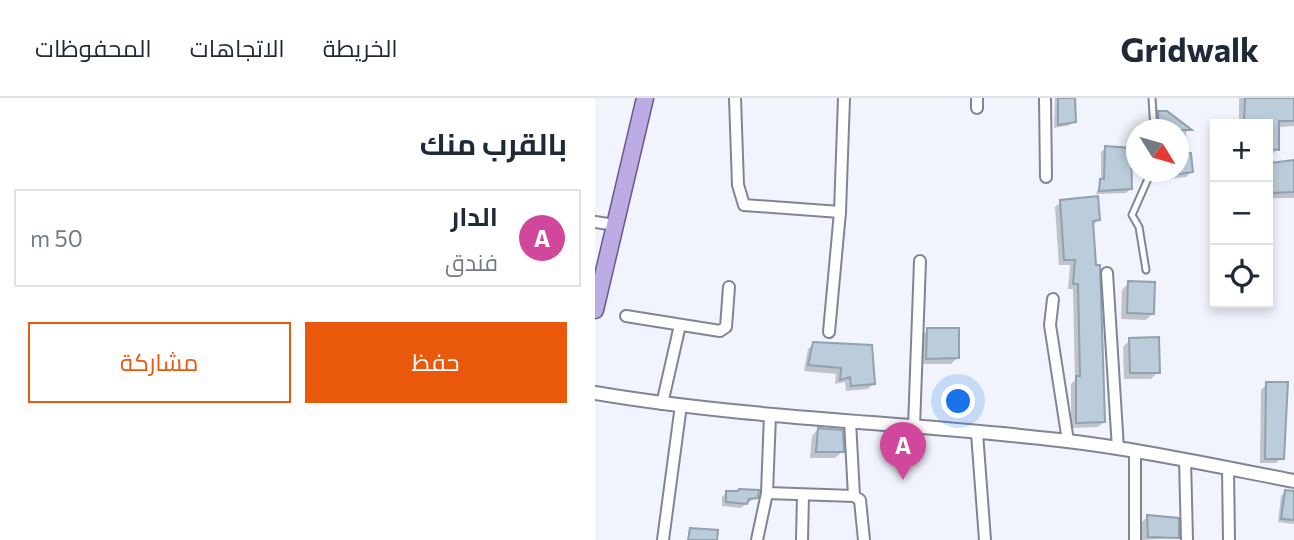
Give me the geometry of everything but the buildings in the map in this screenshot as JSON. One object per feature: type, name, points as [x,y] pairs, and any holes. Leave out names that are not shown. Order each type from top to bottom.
[{"type":"main road","points":[[595,310],[645,98]]},
{"type":"street","points":[[735,98],[738,185],[744,205],[840,212]]},
{"type":"street","points":[[829,332],[840,212],[844,98]]},
{"type":"street","points":[[1045,98],[1046,177]]},
{"type":"street","points":[[595,222],[615,225]]},
{"type":"street","points":[[914,426],[920,261]]},
{"type":"street","points":[[1107,273],[1118,449]]},
{"type":"street","points":[[625,316],[724,330],[729,287]]},
{"type":"street","points":[[1053,299],[1050,325],[1068,441]]},
{"type":"street","points":[[662,404],[680,324]]},
{"type":"street","points":[[595,393],[662,404],[769,415],[1068,441],[1185,459],[1294,481]]},
{"type":"street","points":[[663,540],[681,405]]},
{"type":"street","points":[[757,540],[767,493],[769,415]]},
{"type":"street","points":[[849,421],[854,496]]},
{"type":"street","points":[[977,433],[985,540]]},
{"type":"street","points":[[1135,451],[1135,540]]},
{"type":"street","points":[[1185,459],[1187,540]]},
{"type":"street","points":[[1228,468],[1229,540]]},
{"type":"street","points":[[767,493],[854,496],[860,500],[864,540]]},
{"type":"street","points":[[802,540],[803,495]]},
{"type":"lane","points":[[1152,98],[1153,119]]},
{"type":"lane","points":[[1146,270],[1139,226],[1132,215],[1147,182]]},
{"type":"place","name":"الدار","points":[[903,480]]}]
